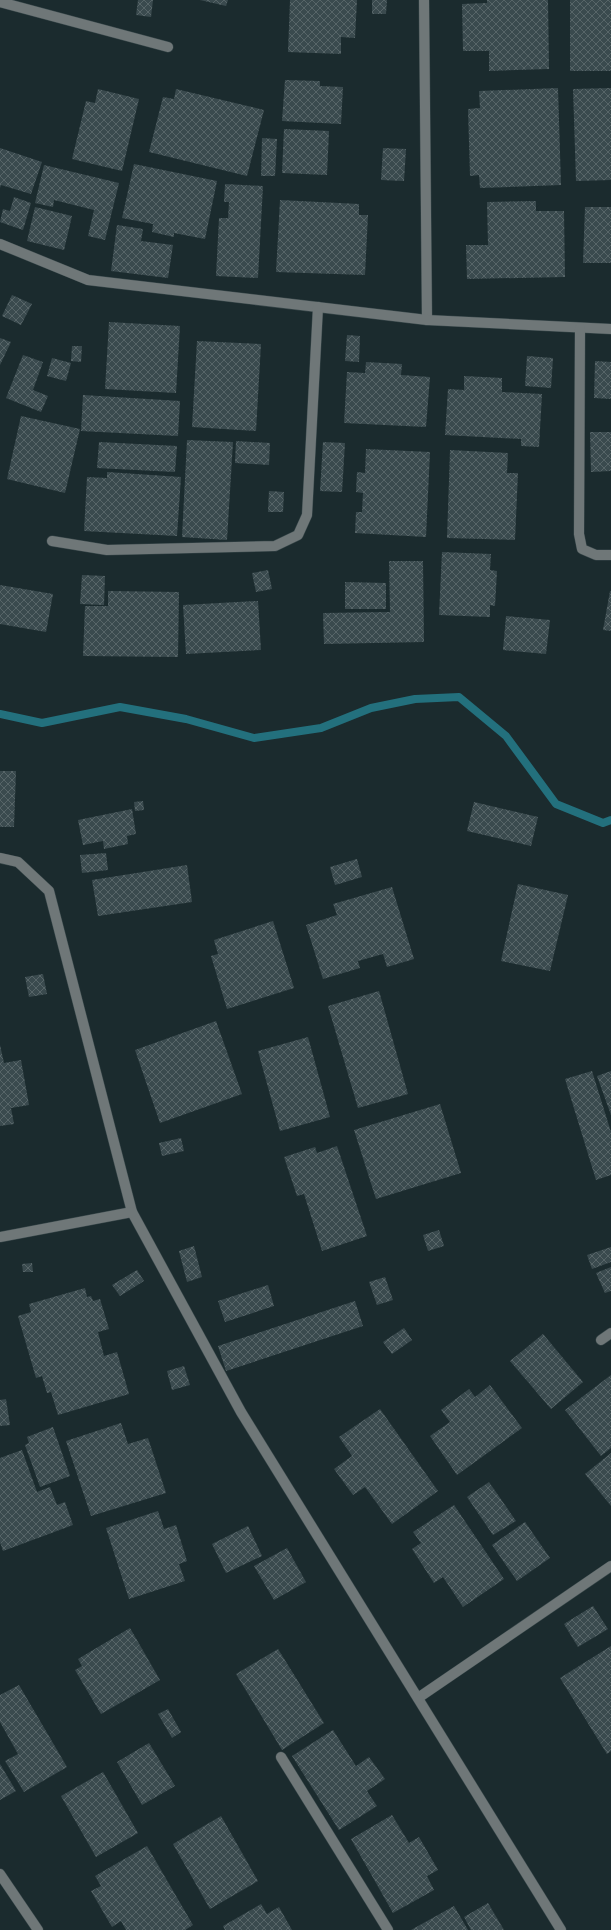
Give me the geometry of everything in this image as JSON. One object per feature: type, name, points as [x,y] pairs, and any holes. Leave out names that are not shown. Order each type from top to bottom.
[{"type":"street","points":[[424,0],[427,320]]},
{"type":"street","points":[[0,2],[168,47]]},
{"type":"street","points":[[0,244],[88,280],[427,320],[611,329]]},
{"type":"street","points":[[52,541],[107,550],[252,547],[275,546],[298,535],[307,516],[318,307]]},
{"type":"street","points":[[580,328],[578,534],[582,549],[596,554],[611,555]]},
{"type":"street","points":[[0,858],[18,862],[49,891],[132,1212],[241,1412],[561,1930]]},
{"type":"street","points":[[0,1237],[132,1212]]},
{"type":"street","points":[[601,1340],[611,1333]]},
{"type":"street","points":[[418,1698],[611,1566]]},
{"type":"street","points":[[281,1757],[388,1930]]},
{"type":"street","points":[[0,1874],[38,1930]]},
{"type":"building","points":[[138,0],[153,0],[151,17],[136,15]]},
{"type":"building","points":[[200,0],[228,0],[226,6]]},
{"type":"building","points":[[290,0],[357,0],[355,38],[341,37],[341,54],[288,52]]},
{"type":"building","points":[[372,0],[387,0],[386,14],[372,14]]},
{"type":"building","points":[[487,0],[548,0],[549,69],[489,71],[489,51],[463,51],[462,4],[487,3]]},
{"type":"building","points":[[570,0],[611,0],[611,71],[570,71]]},
{"type":"building","points":[[285,80],[320,81],[320,86],[343,87],[341,124],[282,121]]},
{"type":"building","points":[[558,88],[561,185],[480,188],[479,175],[470,176],[468,109],[480,108],[479,91]]},
{"type":"building","points":[[611,88],[611,180],[576,181],[573,89]]},
{"type":"building","points":[[98,89],[139,99],[122,171],[72,159],[86,101],[95,103]]},
{"type":"building","points":[[176,89],[264,110],[247,176],[149,152],[163,97],[174,99]]},
{"type":"building","points":[[284,129],[329,131],[327,175],[282,173]]},
{"type":"building","points":[[262,138],[277,139],[275,176],[261,176]]},
{"type":"building","points":[[0,148],[42,162],[31,194],[1,185],[0,188]]},
{"type":"building","points":[[383,148],[406,149],[404,181],[381,180]]},
{"type":"building","points":[[134,164],[217,181],[205,239],[174,233],[174,237],[152,232],[153,224],[122,218]]},
{"type":"building","points":[[44,165],[119,183],[105,240],[88,236],[94,210],[54,200],[53,207],[35,203]]},
{"type":"building","points":[[225,184],[263,186],[258,278],[216,276],[219,218],[228,218],[229,202],[224,202]]},
{"type":"building","points":[[14,197],[31,203],[23,230],[0,222],[3,209],[10,211]]},
{"type":"building","points":[[280,200],[359,204],[359,215],[368,215],[365,275],[276,272]]},
{"type":"building","points":[[536,201],[536,211],[564,211],[565,277],[467,279],[466,245],[488,245],[487,202]]},
{"type":"building","points":[[35,207],[72,216],[64,250],[27,241]]},
{"type":"building","points":[[585,207],[611,207],[611,263],[583,263]]},
{"type":"building","points":[[117,225],[143,229],[141,241],[173,245],[168,278],[111,271]]},
{"type":"building","points":[[12,295],[32,304],[21,325],[2,316]]},
{"type":"building","points":[[109,322],[180,326],[176,393],[105,389]]},
{"type":"building","points":[[347,335],[360,336],[359,362],[345,361]]},
{"type":"building","points":[[0,338],[11,342],[0,365]]},
{"type":"building","points":[[197,341],[261,344],[256,431],[192,427]]},
{"type":"building","points":[[72,346],[82,346],[81,362],[71,361]]},
{"type":"building","points":[[23,355],[43,362],[33,390],[48,396],[41,412],[6,398]]},
{"type":"building","points":[[527,356],[553,358],[551,388],[525,386]]},
{"type":"building","points":[[52,358],[71,363],[66,381],[47,376]]},
{"type":"building","points":[[595,361],[611,362],[611,399],[594,398]]},
{"type":"building","points":[[366,362],[402,364],[401,375],[430,377],[426,427],[344,423],[347,372],[365,373]]},
{"type":"building","points":[[464,376],[502,378],[502,392],[542,394],[539,447],[521,446],[521,439],[445,435],[448,389],[464,390]]},
{"type":"building","points":[[83,395],[180,401],[178,436],[81,431]]},
{"type":"building","points":[[21,416],[80,429],[65,493],[7,479]]},
{"type":"building","points":[[590,432],[611,432],[611,471],[591,472]]},
{"type":"building","points":[[187,440],[233,442],[227,540],[182,537]]},
{"type":"building","points":[[236,441],[270,443],[269,465],[235,463]]},
{"type":"building","points":[[99,442],[177,446],[175,472],[97,468]]},
{"type":"building","points":[[323,442],[345,443],[342,492],[320,491]]},
{"type":"building","points":[[366,449],[430,452],[426,537],[355,533],[356,512],[362,512],[363,493],[356,492],[357,472],[365,473]]},
{"type":"building","points":[[450,450],[508,453],[507,473],[518,473],[515,540],[447,538]]},
{"type":"building","points":[[107,472],[181,477],[177,536],[84,531],[87,477],[107,478]]},
{"type":"building","points":[[269,491],[284,492],[283,512],[268,512]]},
{"type":"building","points":[[442,552],[491,554],[490,570],[497,571],[495,606],[490,605],[490,617],[439,615]]},
{"type":"building","points":[[389,561],[423,561],[424,642],[324,644],[323,613],[390,612]]},
{"type":"building","points":[[268,570],[272,589],[256,592],[252,573]]},
{"type":"building","points":[[82,575],[105,576],[104,605],[80,604]]},
{"type":"building","points":[[345,582],[386,583],[386,609],[345,609]]},
{"type":"building","points":[[0,585],[53,594],[46,632],[0,624]]},
{"type":"building","points":[[108,591],[179,592],[178,657],[83,656],[85,606],[108,606]]},
{"type":"building","points":[[611,591],[611,631],[603,630]]},
{"type":"building","points":[[258,601],[261,650],[186,654],[183,605]]},
{"type":"building","points":[[506,616],[550,620],[546,654],[503,650]]},
{"type":"building","points":[[0,771],[16,771],[14,827],[0,827]]},
{"type":"building","points":[[143,801],[144,810],[135,811],[134,802]]},
{"type":"building","points":[[474,802],[538,817],[531,846],[467,831]]},
{"type":"building","points":[[132,809],[136,834],[127,836],[128,844],[104,849],[103,841],[83,845],[78,820]]},
{"type":"building","points":[[106,853],[108,870],[82,873],[80,855]]},
{"type":"building","points":[[357,859],[362,877],[335,885],[330,867]]},
{"type":"building","points":[[187,865],[192,902],[98,916],[92,880]]},
{"type":"building","points":[[518,884],[568,895],[550,971],[501,961]]},
{"type":"building","points":[[392,887],[414,959],[387,967],[383,954],[358,961],[360,968],[323,979],[306,925],[337,915],[333,904]]},
{"type":"building","points":[[273,921],[294,988],[227,1009],[211,956],[218,954],[214,940]]},
{"type":"building","points":[[43,974],[47,994],[29,997],[25,977]]},
{"type":"building","points":[[379,991],[408,1094],[358,1108],[328,1006]]},
{"type":"building","points":[[216,1021],[242,1094],[160,1123],[135,1050]]},
{"type":"building","points":[[308,1037],[330,1117],[280,1131],[258,1051]]},
{"type":"building","points":[[0,1045],[4,1063],[21,1060],[29,1105],[11,1108],[14,1124],[0,1126]]},
{"type":"building","points":[[592,1071],[611,1132],[611,1175],[596,1180],[565,1079]]},
{"type":"building","points":[[611,1071],[611,1115],[597,1076]]},
{"type":"building","points":[[440,1104],[461,1173],[376,1199],[354,1130]]},
{"type":"building","points":[[181,1138],[184,1151],[162,1156],[159,1143]]},
{"type":"building","points":[[337,1146],[367,1236],[322,1251],[304,1194],[297,1196],[284,1157],[315,1147],[317,1153]]},
{"type":"building","points":[[439,1230],[444,1246],[428,1251],[423,1235]]},
{"type":"building","points":[[194,1246],[202,1277],[187,1282],[179,1251]]},
{"type":"building","points":[[611,1247],[611,1262],[592,1269],[587,1255]]},
{"type":"building","points":[[32,1263],[33,1272],[23,1272],[22,1264]]},
{"type":"building","points":[[611,1267],[611,1291],[605,1293],[596,1273]]},
{"type":"building","points":[[137,1270],[144,1281],[120,1296],[112,1285]]},
{"type":"building","points":[[385,1277],[393,1300],[377,1305],[369,1282]]},
{"type":"building","points":[[268,1285],[274,1306],[225,1322],[218,1301]]},
{"type":"building","points":[[85,1288],[87,1297],[91,1296],[93,1301],[100,1299],[109,1329],[98,1332],[104,1356],[117,1352],[129,1394],[58,1415],[51,1392],[47,1393],[42,1376],[36,1378],[18,1316],[31,1312],[29,1304]]},
{"type":"building","points":[[355,1301],[363,1326],[226,1371],[218,1346]]},
{"type":"building","points":[[404,1328],[412,1340],[392,1354],[383,1342]]},
{"type":"building","points":[[543,1334],[583,1382],[551,1409],[510,1361]]},
{"type":"building","points":[[184,1366],[190,1385],[172,1390],[167,1371]]},
{"type":"building","points":[[611,1375],[611,1448],[601,1456],[565,1410]]},
{"type":"building","points":[[490,1385],[522,1428],[457,1475],[430,1436],[450,1422],[441,1410],[469,1389],[475,1397]]},
{"type":"building","points":[[6,1399],[10,1425],[0,1426],[0,1400]]},
{"type":"building","points":[[380,1409],[438,1491],[392,1524],[365,1487],[353,1495],[334,1469],[352,1456],[339,1437]]},
{"type":"building","points":[[121,1423],[128,1444],[148,1438],[166,1493],[91,1516],[66,1441]]},
{"type":"building","points":[[53,1427],[70,1476],[40,1487],[25,1445],[29,1443],[27,1437]]},
{"type":"building","points":[[22,1450],[37,1492],[50,1487],[57,1505],[65,1502],[73,1525],[3,1551],[0,1542],[0,1458]]},
{"type":"building","points":[[611,1453],[611,1506],[585,1474]]},
{"type":"building","points":[[489,1482],[516,1521],[493,1535],[467,1497]]},
{"type":"building","points":[[454,1505],[504,1579],[463,1607],[443,1577],[434,1583],[412,1549],[421,1543],[413,1532]]},
{"type":"building","points":[[158,1511],[164,1529],[176,1525],[187,1561],[179,1564],[185,1581],[129,1599],[106,1528]]},
{"type":"building","points":[[525,1522],[550,1558],[517,1581],[492,1545]]},
{"type":"building","points":[[248,1526],[262,1556],[226,1573],[212,1544]]},
{"type":"building","points":[[287,1548],[306,1582],[274,1600],[254,1566]]},
{"type":"building","points":[[593,1606],[608,1629],[578,1647],[564,1624]]},
{"type":"building","points":[[130,1628],[160,1680],[101,1714],[75,1670],[82,1666],[78,1659]]},
{"type":"building","points":[[611,1646],[611,1751],[607,1754],[560,1678]]},
{"type":"building","points":[[278,1649],[324,1723],[282,1750],[236,1674]]},
{"type":"building","points":[[19,1685],[67,1767],[24,1792],[5,1761],[18,1754],[0,1722],[0,1695]]},
{"type":"building","points":[[168,1709],[181,1732],[172,1738],[158,1714]]},
{"type":"building","points":[[333,1730],[356,1766],[369,1757],[385,1779],[367,1791],[377,1806],[339,1830],[292,1756]]},
{"type":"building","points":[[149,1743],[175,1786],[142,1805],[117,1762]]},
{"type":"building","points":[[0,1764],[16,1791],[0,1800]]},
{"type":"building","points":[[103,1772],[138,1833],[96,1857],[61,1796]]},
{"type":"building","points":[[392,1815],[409,1843],[419,1837],[438,1870],[427,1876],[434,1890],[393,1913],[351,1839]]},
{"type":"building","points":[[221,1816],[258,1881],[210,1909],[173,1844]]},
{"type":"building","points":[[147,1846],[193,1925],[185,1930],[126,1930],[121,1921],[112,1927],[91,1891],[101,1886],[95,1876]]},
{"type":"building","points":[[488,1903],[504,1930],[471,1930],[464,1917]]},
{"type":"building","points":[[261,1904],[267,1914],[279,1907],[292,1930],[225,1930],[223,1926]]},
{"type":"building","points":[[454,1906],[468,1930],[411,1930]]},
{"type":"waterway","points":[[0,714],[42,723],[120,707],[186,719],[254,738],[321,728],[371,708],[415,699],[459,697],[506,736],[556,804],[603,823],[611,820]]}]
